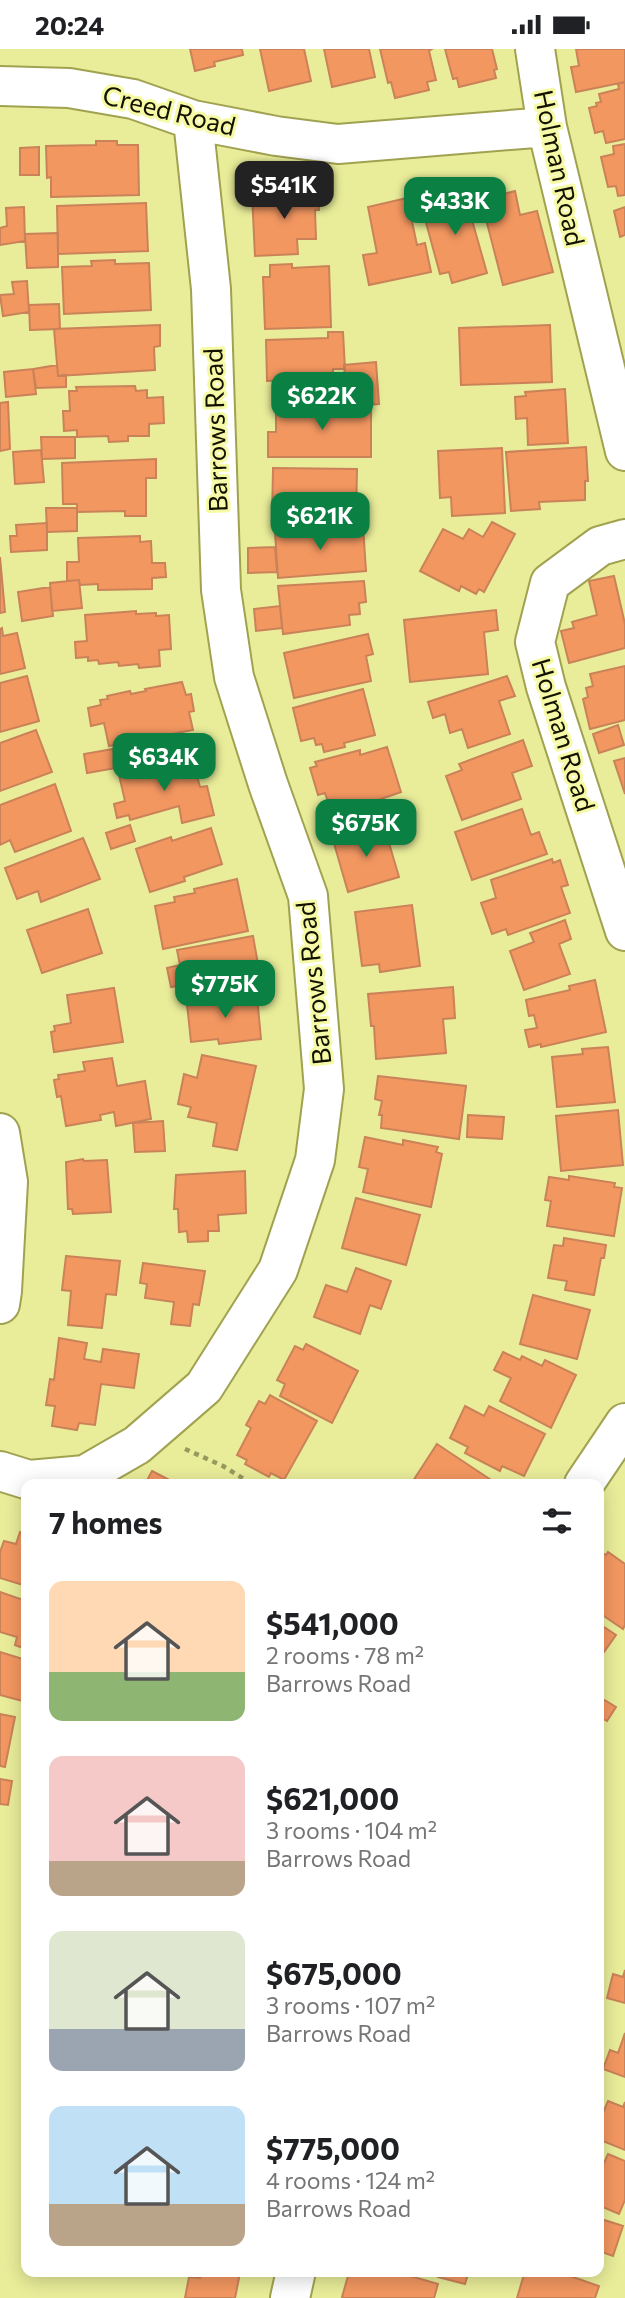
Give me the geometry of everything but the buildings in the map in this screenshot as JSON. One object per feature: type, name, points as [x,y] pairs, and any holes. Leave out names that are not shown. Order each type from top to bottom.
[{"type":"street","name":"Holman Road","points":[[535,49],[547,127],[625,451]]},
{"type":"street","name":"Creed Road","points":[[0,86],[69,88],[133,99],[193,120],[276,136],[338,144],[547,127]]},
{"type":"street","name":"Barrows Road","points":[[40,1479],[85,1475],[137,1445],[204,1387],[278,1270],[315,1160],[324,1089],[308,896],[234,677],[221,590],[211,289],[193,120]]},
{"type":"street","name":"Holman Road","points":[[625,539],[600,546],[550,583],[535,642],[546,687],[625,931]]},
{"type":"street","points":[[0,1133],[8,1182],[0,1304]]},
{"type":"street","points":[[587,1479],[625,1423]]},
{"type":"street","name":"Barrows Road","points":[[0,1471],[26,1479]]},
{"type":"street","points":[[290,2298],[295,2277]]},
{"type":"path","points":[[151,1433],[223,1466],[244,1479]]}]
